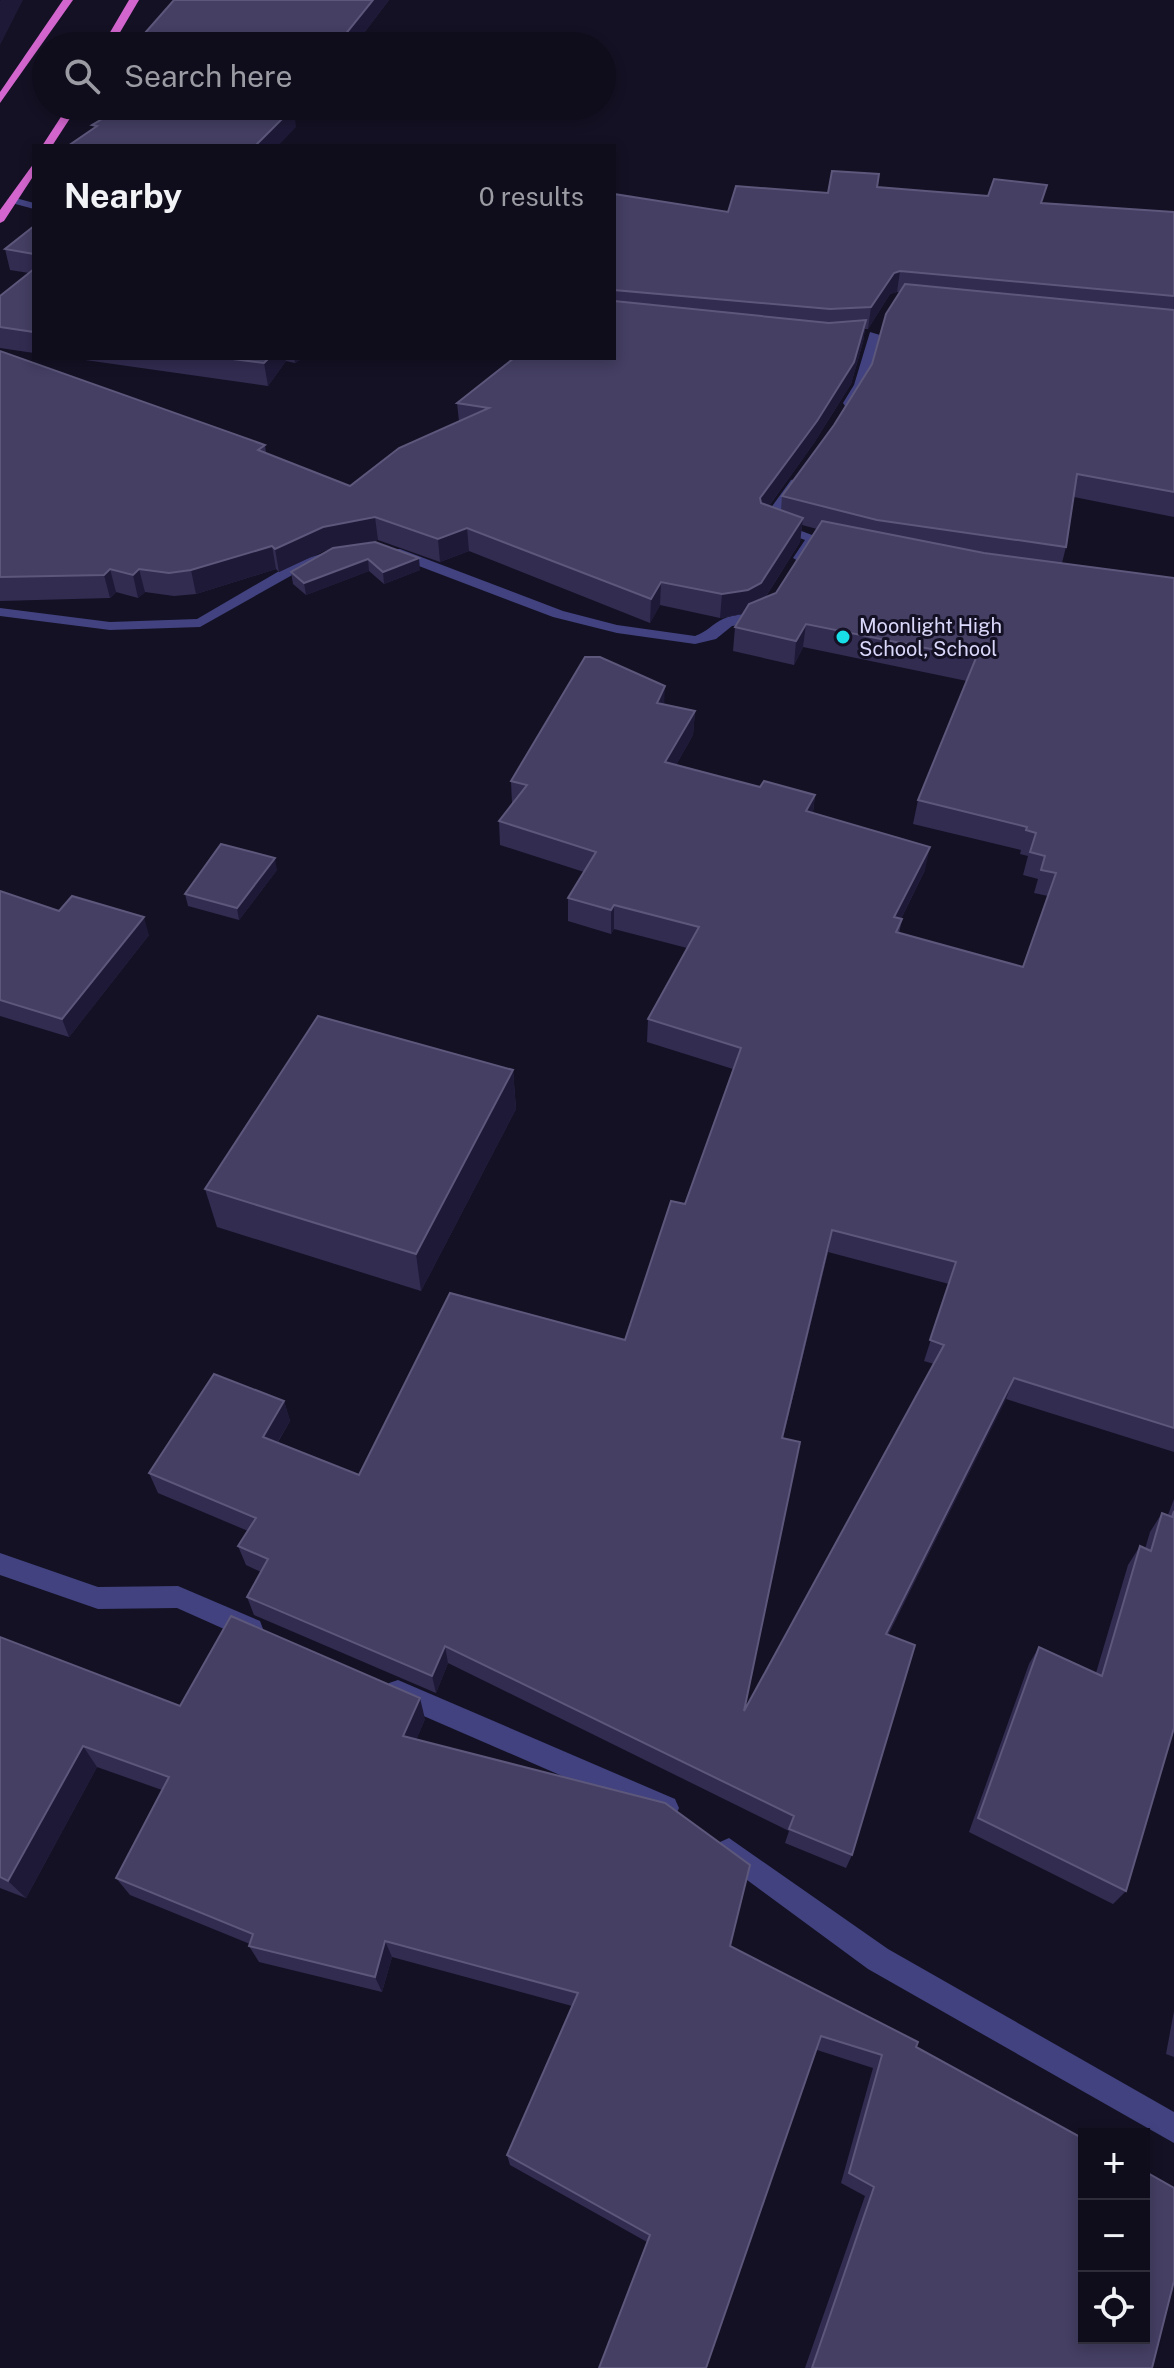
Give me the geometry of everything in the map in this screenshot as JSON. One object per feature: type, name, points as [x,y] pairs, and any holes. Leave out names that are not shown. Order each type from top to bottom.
[{"type":"highway","points":[[46,32],[68,0]]},
{"type":"highway","points":[[115,32],[134,0]]},
{"type":"highway","points":[[0,100],[32,53]]},
{"type":"highway","points":[[48,144],[64,120]]},
{"type":"highway","points":[[0,219],[32,169]]},
{"type":"street","points":[[12,200],[32,205]]},
{"type":"street","points":[[838,422],[860,385],[878,329],[858,336]]},
{"type":"street","points":[[790,575],[813,538],[818,536],[767,523],[804,472]]},
{"type":"street","points":[[378,547],[558,614],[617,629],[676,638],[711,636],[728,622],[750,620],[766,612],[774,600]]},
{"type":"street","points":[[0,612],[110,626],[200,623],[298,566],[341,551]]},
{"type":"street","points":[[0,1564],[98,1598],[178,1597],[280,1641]]},
{"type":"street","points":[[367,1679],[673,1811],[686,1820]]},
{"type":"street","points":[[712,1839],[878,1959],[1174,2128]]},
{"type":"building","points":[[174,0],[373,0],[347,32],[146,32]]},
{"type":"building","points":[[100,120],[281,120],[257,144],[71,144],[97,126],[92,125]]},
{"type":"building","points":[[832,171],[879,174],[877,187],[988,196],[994,179],[1047,185],[1041,203],[1174,212],[1174,296],[900,271],[894,273],[871,307],[830,309],[616,290],[616,194],[728,212],[736,186],[828,193]]},
{"type":"building","points":[[32,228],[32,254],[5,249]]},
{"type":"building","points":[[32,271],[32,332],[0,327],[0,296]]},
{"type":"building","points":[[905,284],[1174,310],[1174,492],[1077,474],[1066,547],[877,520],[782,496],[834,425],[872,364],[886,314]]},
{"type":"building","points":[[616,301],[829,323],[866,320],[854,362],[817,421],[760,498],[761,503],[803,518],[761,583],[748,590],[722,594],[661,582],[651,599],[467,528],[438,539],[375,517],[323,527],[275,549],[272,546],[191,570],[169,573],[139,569],[133,575],[110,569],[104,575],[0,577],[0,351],[265,445],[258,450],[350,486],[399,448],[489,408],[457,403],[511,360],[616,360]]},
{"type":"building","points":[[822,521],[984,553],[1174,578],[1174,1428],[1014,1378],[886,1634],[915,1645],[852,1855],[789,1829],[794,1816],[445,1646],[432,1676],[247,1597],[268,1559],[238,1546],[256,1518],[149,1473],[214,1374],[284,1401],[263,1437],[359,1475],[450,1293],[625,1340],[671,1201],[685,1204],[741,1048],[648,1019],[699,927],[614,905],[611,910],[568,898],[596,852],[499,821],[527,785],[511,781],[585,657],[600,657],[665,686],[657,703],[695,711],[665,762],[760,787],[764,781],[815,795],[806,811],[930,847],[894,917],[902,919],[896,932],[1023,967],[1056,873],[1041,870],[1045,856],[1030,852],[1036,833],[1026,830],[1027,827],[918,800],[976,658],[806,624],[796,641],[735,627],[749,604],[776,593]],"holes":[[[832,1230],[956,1262],[930,1340],[944,1345],[744,1711],[800,1442],[782,1438]]]},
{"type":"building","points":[[375,542],[419,558],[383,572],[368,559],[304,583],[291,572],[333,548]]},
{"type":"building","points":[[221,844],[275,858],[237,908],[185,894]]},
{"type":"building","points":[[0,891],[59,911],[72,896],[144,917],[62,1019],[0,1000]]},
{"type":"building","points":[[318,1016],[513,1070],[416,1254],[205,1189]]},
{"type":"building","points":[[1174,1511],[1174,1728],[1126,1891],[978,1818],[1039,1647],[1102,1676],[1140,1546],[1151,1551],[1162,1513],[1172,1517]]},
{"type":"building","points":[[231,1616],[420,1698],[403,1736],[665,1803],[750,1865],[730,1946],[918,2042],[916,2047],[1078,2136],[1078,2344],[1150,2344],[1150,2174],[1174,2188],[1174,2281],[1152,2368],[812,2368],[874,2187],[849,2173],[882,2055],[821,2036],[706,2368],[599,2368],[650,2235],[507,2155],[578,1993],[385,1941],[375,1977],[249,1946],[253,1934],[116,1878],[169,1777],[83,1746],[8,1881],[0,1877],[0,1637],[180,1706]]},
{"type":"place","name":"Moonlight High School, School","points":[[843,637]]}]
